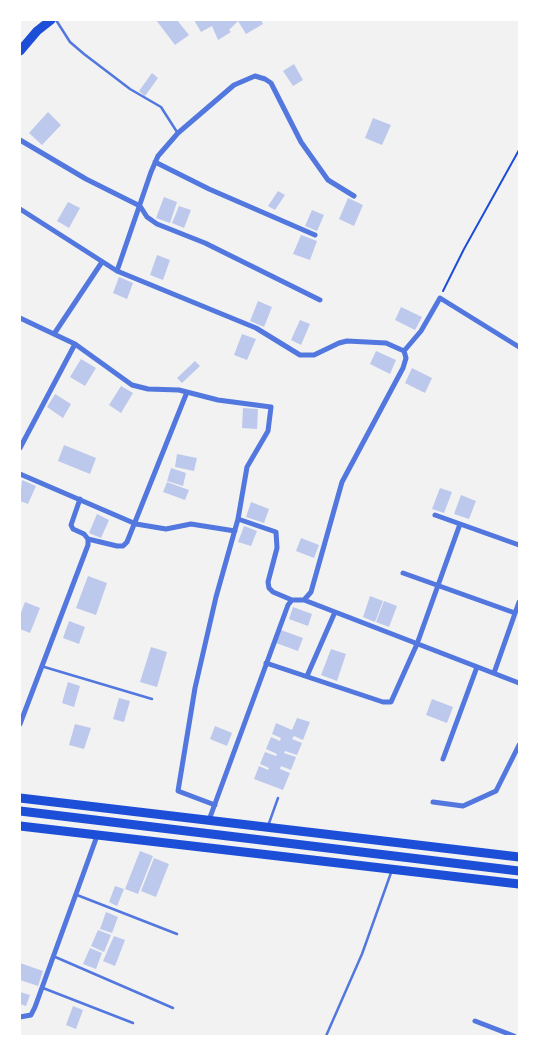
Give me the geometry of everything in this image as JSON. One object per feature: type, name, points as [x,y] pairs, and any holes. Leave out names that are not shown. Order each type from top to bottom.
[{"type":"main road","points":[[20,51],[51,20]]},
{"type":"main road","points":[[20,798],[519,857]]},
{"type":"main road","points":[[20,811],[519,871]]},
{"type":"main road","points":[[20,826],[519,884]]},
{"type":"street","points":[[117,271],[155,162],[178,133],[234,85],[255,76],[271,83],[300,142],[328,180],[354,196]]},
{"type":"street","points":[[20,140],[86,179],[140,206],[147,217],[157,224],[205,243],[320,300]]},
{"type":"street","points":[[155,162],[209,189],[315,235]]},
{"type":"street","points":[[20,209],[117,271],[256,328],[300,355],[314,355],[347,341],[386,343],[404,351]]},
{"type":"street","points":[[54,334],[102,262]]},
{"type":"street","points":[[404,351],[421,331],[440,298],[519,347]]},
{"type":"street","points":[[20,318],[76,344],[132,385],[148,389],[187,392],[218,400],[271,407],[268,431],[247,467],[238,519],[216,596],[197,678],[178,790],[215,804]]},
{"type":"street","points":[[20,448],[76,344]]},
{"type":"street","points":[[304,600],[311,592],[342,482],[403,368],[406,358],[404,351]]},
{"type":"street","points":[[80,499],[71,525],[88,540],[123,546],[136,524],[187,392]]},
{"type":"street","points":[[20,474],[136,524],[166,529],[191,524],[235,531]]},
{"type":"street","points":[[435,515],[519,545]]},
{"type":"street","points":[[238,519],[276,532],[277,548],[268,582],[269,588],[273,592],[292,600],[304,600],[519,683]]},
{"type":"street","points":[[266,663],[383,702],[390,702],[418,644],[460,524]]},
{"type":"street","points":[[20,724],[88,545],[88,540]]},
{"type":"street","points":[[403,573],[515,613]]},
{"type":"street","points":[[209,820],[266,663],[288,605],[292,600]]},
{"type":"street","points":[[494,673],[519,602]]},
{"type":"street","points":[[307,676],[335,612]]},
{"type":"street","points":[[443,759],[477,667]]},
{"type":"street","points":[[433,802],[464,806],[496,791],[519,745]]},
{"type":"street","points":[[20,1017],[31,1015],[97,836]]},
{"type":"street","points":[[475,1021],[514,1036]]},
{"type":"lane","points":[[56,20],[70,42],[84,54],[130,89],[161,107],[178,133]]},
{"type":"lane","points":[[41,666],[152,699]]},
{"type":"lane","points":[[267,827],[278,798]]},
{"type":"lane","points":[[326,1036],[362,954],[393,869]]},
{"type":"lane","points":[[76,894],[177,934]]},
{"type":"lane","points":[[52,956],[173,1008]]},
{"type":"lane","points":[[42,987],[133,1022]]},
{"type":"path","points":[[440,298],[464,249],[519,150]]},
{"type":"building","points":[[156,20],[177,20],[189,35],[175,45]]},
{"type":"building","points":[[194,20],[261,20],[263,24],[246,34],[238,21],[229,30],[231,32],[218,40],[212,26],[201,32]]},
{"type":"building","points":[[294,64],[303,80],[293,86],[283,71]]},
{"type":"building","points":[[152,73],[158,78],[145,96],[139,91]]},
{"type":"building","points":[[48,112],[61,125],[42,145],[29,133]]},
{"type":"building","points":[[373,118],[391,125],[382,145],[365,138]]},
{"type":"building","points":[[278,191],[285,195],[275,210],[268,206]]},
{"type":"building","points":[[164,197],[177,202],[170,223],[156,218]]},
{"type":"building","points":[[348,198],[363,205],[354,226],[339,219]]},
{"type":"building","points":[[68,202],[80,208],[69,228],[57,221]]},
{"type":"building","points":[[179,206],[191,210],[184,228],[172,223]]},
{"type":"building","points":[[312,210],[324,215],[317,231],[305,226]]},
{"type":"building","points":[[301,235],[317,241],[310,260],[293,254]]},
{"type":"building","points":[[157,255],[170,260],[163,280],[150,275]]},
{"type":"building","points":[[119,277],[133,283],[127,299],[113,293]]},
{"type":"building","points":[[258,301],[272,307],[264,327],[250,321]]},
{"type":"building","points":[[401,307],[422,317],[415,330],[395,320]]},
{"type":"building","points":[[300,320],[310,324],[301,345],[291,340]]},
{"type":"building","points":[[242,334],[256,339],[247,360],[234,355]]},
{"type":"building","points":[[376,351],[396,360],[390,374],[370,364]]},
{"type":"building","points":[[81,359],[96,368],[85,386],[70,377]]},
{"type":"building","points":[[195,361],[200,366],[182,383],[177,378]]},
{"type":"building","points":[[412,368],[432,378],[425,393],[405,383]]},
{"type":"building","points":[[121,386],[133,393],[121,413],[109,405]]},
{"type":"building","points":[[55,394],[71,404],[63,418],[47,407]]},
{"type":"building","points":[[243,408],[258,409],[257,429],[242,428]]},
{"type":"building","points":[[64,445],[96,458],[90,474],[58,461]]},
{"type":"building","points":[[177,454],[197,458],[194,471],[175,467]]},
{"type":"building","points":[[171,468],[186,473],[183,486],[167,481]]},
{"type":"building","points":[[22,480],[36,486],[28,504],[20,501]]},
{"type":"building","points":[[167,482],[189,490],[185,500],[163,492]]},
{"type":"building","points":[[440,488],[452,492],[444,513],[432,509]]},
{"type":"building","points":[[461,495],[476,501],[469,519],[454,514]]},
{"type":"building","points":[[251,502],[269,509],[264,523],[246,517]]},
{"type":"building","points":[[97,514],[109,520],[101,538],[89,533]]},
{"type":"building","points":[[244,526],[257,531],[251,546],[238,542]]},
{"type":"building","points":[[301,538],[319,545],[314,558],[296,551]]},
{"type":"building","points":[[88,576],[107,583],[96,615],[76,608]]},
{"type":"building","points":[[370,596],[383,601],[375,622],[363,617]]},
{"type":"building","points":[[384,601],[397,606],[389,627],[376,622]]},
{"type":"building","points":[[25,602],[40,608],[30,633],[20,629],[20,615]]},
{"type":"building","points":[[293,607],[312,614],[308,626],[289,619]]},
{"type":"building","points":[[69,621],[85,627],[79,644],[63,638]]},
{"type":"building","points":[[281,630],[303,638],[298,651],[276,643]]},
{"type":"building","points":[[151,647],[167,652],[157,687],[140,682]]},
{"type":"building","points":[[331,649],[346,654],[337,681],[321,675]]},
{"type":"building","points":[[68,682],[80,686],[74,707],[62,703]]},
{"type":"building","points":[[119,698],[130,701],[124,722],[113,719]]},
{"type":"building","points":[[432,699],[453,707],[447,723],[426,715]]},
{"type":"building","points":[[297,718],[310,722],[303,740],[294,736],[292,739],[302,743],[297,755],[285,751],[284,753],[296,757],[291,770],[281,766],[280,769],[290,773],[283,790],[254,779],[259,766],[268,770],[269,768],[260,764],[265,752],[276,756],[277,754],[266,749],[271,737],[280,741],[281,738],[272,734],[276,723],[292,730]]},
{"type":"building","points":[[75,724],[91,728],[84,749],[69,745]]},
{"type":"building","points":[[215,726],[232,733],[227,746],[210,739]]},
{"type":"building","points":[[140,851],[153,856],[138,894],[125,889]]},
{"type":"building","points":[[154,858],[169,864],[156,897],[141,891]]},
{"type":"building","points":[[115,886],[124,889],[117,906],[109,902]]},
{"type":"building","points":[[106,912],[118,917],[112,933],[100,929]]},
{"type":"building","points":[[98,930],[111,935],[104,952],[91,946]]},
{"type":"building","points":[[114,936],[125,940],[115,966],[103,961]]},
{"type":"building","points":[[90,948],[102,953],[96,969],[83,964]]},
{"type":"building","points":[[20,963],[43,971],[38,986],[20,980]]},
{"type":"building","points":[[20,992],[30,995],[26,1006],[20,1004]]},
{"type":"building","points":[[73,1006],[83,1010],[76,1029],[66,1025]]}]
